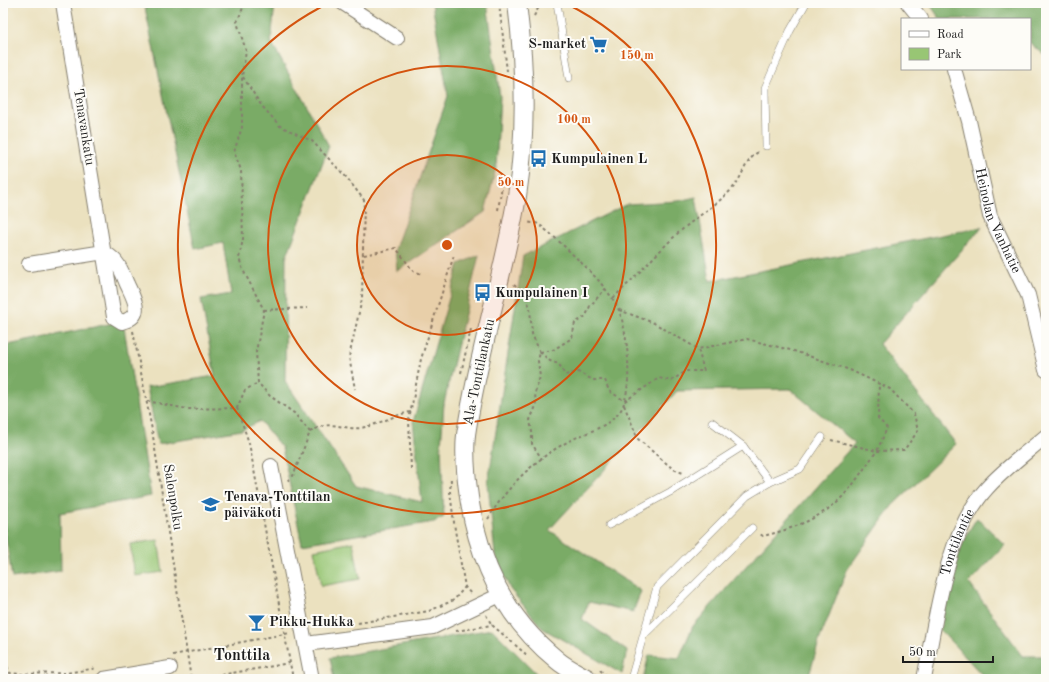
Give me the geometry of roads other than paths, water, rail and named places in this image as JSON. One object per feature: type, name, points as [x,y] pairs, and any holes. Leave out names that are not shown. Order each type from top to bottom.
[{"type":"street","name":"Tenavankatu","points":[[63,3],[114,317],[122,322],[130,320],[134,316],[136,304],[116,262],[104,252]]},
{"type":"street","points":[[343,3],[396,38]]},
{"type":"street","name":"Ala-Tonttilankatu","points":[[517,3],[524,73],[524,129],[517,196],[466,430],[466,480],[472,521],[483,558],[500,595],[522,626],[558,661],[591,672]]},
{"type":"street","points":[[908,3],[920,18]]},
{"type":"street","name":"Heinolan Vanhatie","points":[[954,70],[969,121],[990,216],[1028,295],[1046,370]]},
{"type":"street","points":[[29,264],[104,252]]},
{"type":"street","name":"Tonttilantie","points":[[924,679],[940,601],[959,533],[986,489],[1046,436]]},
{"type":"street","points":[[271,466],[312,679]]},
{"type":"street","points":[[305,638],[432,627],[500,595]]},
{"type":"street","points":[[104,679],[170,668]]},
{"type":"lane","points":[[557,3],[568,78]]},
{"type":"lane","points":[[766,146],[765,88],[790,31],[806,3]]},
{"type":"lane","points":[[712,422],[743,446],[770,482]]},
{"type":"lane","points":[[631,679],[657,587],[747,496],[770,482],[800,469],[822,437]]},
{"type":"lane","points":[[609,525],[693,478],[743,446]]},
{"type":"lane","points":[[644,636],[752,528]]},
{"type":"place","name":"S-market","points":[[599,44]]},
{"type":"place","name":"Kumpulainen L","points":[[538,159]]},
{"type":"place","name":"Kumpulainen I","points":[[482,293]]},
{"type":"place","name":"Tenava-Tonttilan päiväkoti","points":[[211,505]]},
{"type":"place","name":"Pikku-Hukka","points":[[256,622]]},
{"type":"district","name":"Tonttila","points":[[242,656]]}]
